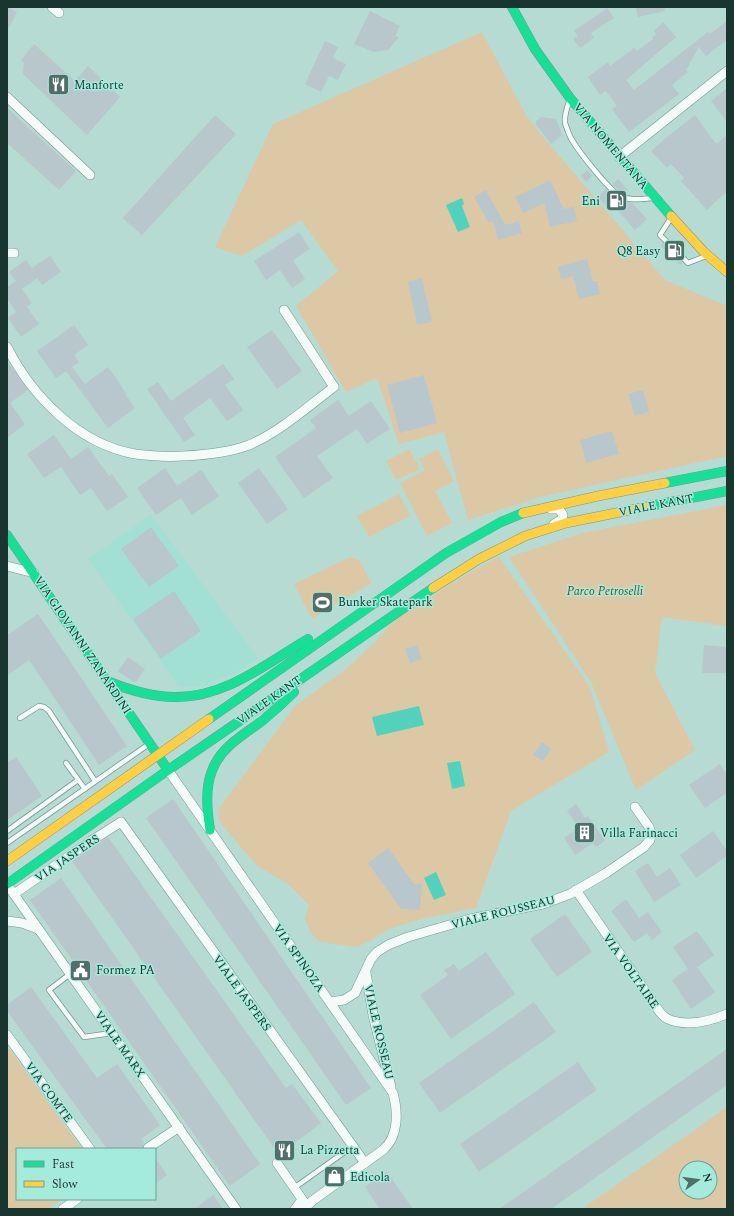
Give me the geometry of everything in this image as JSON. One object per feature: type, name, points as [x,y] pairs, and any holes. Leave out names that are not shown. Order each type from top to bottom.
[{"type":"main road","name":"VIA NOMENTANA","points":[[512,7],[535,49],[570,98],[672,217],[708,255],[727,272]]},
{"type":"main road","name":"VIALE KANT","points":[[7,861],[446,553],[477,535],[502,522],[538,509],[727,471]]},
{"type":"main road","name":"VIALE KANT","points":[[7,884],[168,770],[420,596],[465,567],[510,543],[540,531],[585,519],[727,491]]},
{"type":"main road","name":"VIALE KANT","points":[[585,519],[574,516],[572,507],[576,503],[598,496]]},
{"type":"main road","name":"VIA GIOVANNI ZANARDINI","points":[[7,534],[158,755]]},
{"type":"main road","points":[[107,681],[137,692],[153,695],[177,697],[199,695],[211,692],[231,683],[310,638],[344,624]]},
{"type":"main road","points":[[210,830],[206,794],[210,772],[216,761],[229,745],[279,706],[317,668]]},
{"type":"main road","name":"VIA SPINOZA","points":[[158,755],[168,770]]},
{"type":"street","points":[[619,157],[727,71]]},
{"type":"street","points":[[7,97],[90,175]]},
{"type":"street","points":[[7,347],[27,380],[52,409],[77,429],[93,439],[113,448],[135,454],[172,456],[203,455],[232,450],[249,445],[265,437],[280,428],[334,387],[284,310]]},
{"type":"street","name":"VIALE KANT","points":[[502,522],[550,510],[561,510],[563,515],[562,519],[540,531]]},
{"type":"street","points":[[7,566],[34,573]]},
{"type":"street","name":"VIA SPINOZA","points":[[168,770],[393,1093],[396,1115],[393,1135],[385,1148],[304,1205],[295,1209]]},
{"type":"street","name":"VIALE ROUSSEAU","points":[[330,1002],[344,1000],[352,996],[357,990],[370,961],[378,952],[388,945],[470,919],[543,904],[576,890],[606,873],[648,843],[651,836],[650,830],[635,807]]},
{"type":"street","name":"VIA JASPERS","points":[[14,894],[121,822]]},
{"type":"street","name":"VIALE JASPERS","points":[[121,822],[365,1163]]},
{"type":"street","name":"VIALE MARX","points":[[7,884],[235,1207],[242,1209]]},
{"type":"street","name":"VIA VOLTAIRE","points":[[576,890],[664,1016],[676,1021],[691,1022],[710,1020],[727,1014]]},
{"type":"street","points":[[7,921],[22,923],[38,929]]},
{"type":"street","name":"VIALE ROSSEAU","points":[[366,971],[373,1015],[393,1093]]},
{"type":"street","name":"VIA COMTE","points":[[7,1035],[89,1148]]},
{"type":"street","points":[[148,1148],[179,1127]]},
{"type":"street","points":[[277,1163],[304,1205]]},
{"type":"street","points":[[63,1209],[76,1200]]},
{"type":"lane","points":[[570,98],[565,113],[567,130],[575,145],[604,181],[619,195],[625,198],[655,198]]},
{"type":"lane","points":[[672,217],[660,235],[688,263],[708,255]]},
{"type":"lane","points":[[20,718],[38,706],[44,707],[49,711],[95,781]]},
{"type":"lane","points":[[7,842],[150,744]]},
{"type":"lane","points":[[66,763],[84,789]]},
{"type":"lane","points":[[7,831],[78,780]]},
{"type":"lane","points":[[70,974],[49,990],[84,1037],[112,1034]]},
{"type":"lane","points":[[294,1188],[353,1146]]},
{"type":"shaded area","points":[[462,198],[464,204],[462,206],[470,227],[458,232],[446,205]]},
{"type":"shaded area","points":[[151,515],[258,658],[233,674],[194,687],[179,687],[88,558]]},
{"type":"shaded area","points":[[419,706],[424,725],[377,736],[372,717]]},
{"type":"shaded area","points":[[460,761],[465,786],[452,789],[447,763]]},
{"type":"shaded area","points":[[436,872],[446,895],[434,900],[424,878]]},
{"type":"green space","points":[[482,32],[526,115],[665,280],[727,306],[727,456],[540,497],[468,520],[444,432],[399,444],[377,378],[346,392],[296,306],[338,271],[301,220],[242,256],[215,247],[273,124]]},
{"type":"green space","points":[[409,449],[420,469],[396,480],[386,461]]},
{"type":"green space","points":[[438,449],[454,481],[435,491],[452,523],[427,536],[400,483],[425,470],[419,459]]},
{"type":"green space","points":[[399,494],[410,516],[369,537],[357,516]]},
{"type":"green space","name":"Parco Petroselli","points":[[727,505],[727,626],[662,617],[655,673],[695,750],[636,790],[591,682],[509,557],[582,533]]},
{"type":"green space","name":"Bunker Skatepark","points":[[350,557],[360,561],[371,583],[312,619],[294,584]]},
{"type":"green space","points":[[499,557],[590,687],[609,752],[511,811],[476,908],[422,919],[389,929],[366,943],[356,947],[320,942],[311,933],[305,920],[309,905],[287,883],[257,866],[222,825],[218,817],[220,807],[295,706],[346,669],[377,640],[393,621],[461,578]]},
{"type":"green space","points":[[7,1046],[81,1148],[16,1148],[16,1200],[62,1200],[48,1209],[7,1209]]},
{"type":"green space","points":[[727,1107],[727,1209],[582,1209]]},
{"type":"building","points":[[7,7],[17,12],[7,31]]},
{"type":"building","points":[[636,7],[664,7],[665,11],[638,17]]},
{"type":"building","points":[[607,8],[614,18],[591,33],[594,38],[580,48],[573,39],[578,36],[574,31]]},
{"type":"building","points":[[370,11],[400,26],[395,36],[399,37],[388,50],[374,52],[354,44]]},
{"type":"building","points":[[727,21],[727,40],[706,56],[699,47],[686,70],[688,72],[672,85],[679,94],[629,132],[612,109],[617,106],[606,91],[600,95],[588,77],[608,62],[610,66],[634,48],[637,51],[653,39],[652,38],[656,34],[654,31],[663,22],[676,37],[626,80],[634,90],[708,32],[710,34]]},
{"type":"building","points":[[325,41],[338,47],[333,58],[346,64],[338,80],[329,76],[321,92],[305,84]]},
{"type":"building","name":"Manforte","points":[[34,44],[75,81],[88,66],[120,97],[87,135],[23,74],[24,63],[21,60]]},
{"type":"building","points":[[727,88],[727,122],[711,101]]},
{"type":"building","points":[[7,108],[76,171],[59,190],[7,143]]},
{"type":"building","points":[[215,115],[236,134],[142,235],[123,218]]},
{"type":"building","points":[[695,115],[716,144],[727,135],[727,191],[707,210],[681,181],[684,178],[671,164],[667,168],[651,151]]},
{"type":"building","points":[[541,117],[556,119],[562,135],[551,144],[535,123]]},
{"type":"building","points":[[587,170],[592,176],[586,182],[581,176]]},
{"type":"building","points":[[618,179],[628,190],[624,194],[612,184]]},
{"type":"building","points":[[550,180],[564,209],[574,207],[577,221],[550,227],[544,203],[523,213],[515,197]]},
{"type":"building","name":"Eni","points":[[606,189],[618,199],[632,203],[647,219],[635,230],[613,205],[609,209],[598,197]]},
{"type":"building","points":[[486,190],[505,225],[519,221],[522,233],[498,240],[493,221],[489,223],[474,197]]},
{"type":"building","points":[[299,232],[310,249],[293,260],[305,279],[292,288],[280,270],[266,280],[254,261]]},
{"type":"building","points":[[663,243],[683,263],[680,265],[661,246]]},
{"type":"building","points":[[50,256],[61,272],[42,285],[37,278],[22,289],[32,303],[27,307],[39,324],[21,337],[8,318],[16,312],[7,299],[7,287],[16,281],[9,272],[26,260],[32,268]]},
{"type":"building","points":[[587,259],[593,281],[597,281],[600,294],[579,299],[573,276],[561,279],[558,267]]},
{"type":"building","points":[[422,278],[432,322],[417,325],[408,282]]},
{"type":"building","points":[[74,325],[88,345],[74,355],[79,362],[72,367],[85,384],[108,367],[135,408],[108,428],[66,371],[56,378],[37,351]]},
{"type":"building","points":[[272,330],[302,371],[277,389],[247,347]]},
{"type":"building","points":[[7,361],[28,390],[10,403],[25,424],[7,438]]},
{"type":"building","points":[[223,364],[234,379],[225,385],[243,410],[227,421],[210,398],[183,418],[195,435],[184,442],[147,389],[158,382],[171,401]]},
{"type":"building","points":[[424,375],[437,423],[400,433],[387,385]]},
{"type":"building","points":[[643,390],[649,412],[635,416],[628,394]]},
{"type":"building","points":[[338,400],[349,416],[371,401],[390,429],[367,444],[357,429],[317,456],[333,478],[304,498],[275,457],[316,428],[310,420]]},
{"type":"building","points":[[612,431],[619,454],[586,463],[580,440]]},
{"type":"building","points":[[54,435],[71,459],[88,447],[109,476],[112,474],[128,497],[107,511],[91,488],[80,495],[61,467],[44,478],[27,454]]},
{"type":"building","points":[[165,468],[177,486],[201,470],[219,496],[192,515],[181,498],[156,515],[137,488]]},
{"type":"building","points":[[259,468],[288,509],[267,524],[238,483]]},
{"type":"building","points":[[151,527],[179,566],[149,587],[121,549]]},
{"type":"building","points":[[174,591],[201,631],[161,659],[133,619]]},
{"type":"building","points":[[38,614],[127,746],[99,765],[29,660],[7,676],[7,635]]},
{"type":"building","points":[[417,645],[422,659],[410,663],[405,649]]},
{"type":"building","points":[[704,645],[727,647],[727,673],[702,673]]},
{"type":"building","points":[[128,657],[145,669],[136,682],[132,681],[118,671]]},
{"type":"building","points":[[542,742],[551,749],[543,761],[533,755]]},
{"type":"building","points":[[16,757],[42,796],[7,820],[7,763]]},
{"type":"building","points":[[720,764],[727,775],[727,793],[705,808],[689,785]]},
{"type":"building","points":[[173,799],[371,1088],[346,1105],[146,818]]},
{"type":"building","name":"Villa Farinacci","points":[[576,804],[585,818],[588,816],[605,841],[596,847],[593,843],[575,855],[564,838],[579,828],[567,811]]},
{"type":"building","points":[[713,831],[727,851],[727,856],[696,878],[680,855]]},
{"type":"building","points":[[108,837],[286,1088],[292,1084],[321,1123],[279,1155],[72,861]]},
{"type":"building","points":[[388,848],[414,884],[422,884],[420,910],[401,909],[368,863]]},
{"type":"building","points":[[648,863],[657,877],[670,868],[681,885],[654,902],[635,871]]},
{"type":"building","points":[[61,878],[260,1164],[230,1186],[30,900]]},
{"type":"building","points":[[626,899],[639,918],[648,912],[662,932],[652,940],[647,933],[634,942],[611,911]]},
{"type":"building","points":[[565,914],[592,952],[557,977],[530,939]]},
{"type":"building","points":[[697,931],[714,955],[697,967],[715,992],[691,1009],[672,980],[688,969],[673,947]]},
{"type":"building","points":[[486,952],[515,994],[451,1039],[420,995],[448,975],[444,970],[454,964],[459,971]]},
{"type":"building","points":[[31,987],[97,1078],[117,1064],[160,1125],[141,1139],[144,1143],[142,1148],[106,1148],[7,1011],[7,1005]]},
{"type":"building","points":[[534,1002],[556,1032],[440,1113],[419,1083]]},
{"type":"building","points":[[727,1049],[727,1085],[551,1209],[499,1209]]},
{"type":"building","points":[[578,1062],[597,1090],[479,1172],[460,1144]]},
{"type":"building","points":[[156,1159],[167,1175],[156,1183]]},
{"type":"building","points":[[387,1172],[413,1209],[380,1209],[365,1187]]},
{"type":"building","points":[[213,1195],[223,1209],[194,1209]]},
{"type":"traffic: fast","points":[[512,7],[535,49],[570,98],[671,216]]},
{"type":"traffic: fast","points":[[665,483],[727,471]]},
{"type":"traffic: fast","points":[[645,507],[727,491]]},
{"type":"traffic: fast","points":[[209,719],[446,553],[501,522],[523,513]]},
{"type":"traffic: fast","points":[[7,535],[168,770]]},
{"type":"traffic: fast","points":[[7,884],[161,775],[433,588]]},
{"type":"traffic: fast","points":[[107,681],[132,690],[166,697],[193,696],[211,692],[245,677],[308,639]]},
{"type":"traffic: fast","points":[[210,830],[207,795],[208,784],[215,763],[230,745],[262,721],[294,692]]},
{"type":"traffic: slow","points":[[671,216],[704,252],[727,272]]},
{"type":"traffic: slow","points":[[523,513],[665,483]]},
{"type":"traffic: slow","points":[[433,588],[479,559],[525,536],[566,523],[645,507]]},
{"type":"traffic: slow","points":[[7,861],[209,719]]},
{"type":"place","name":"Manforte","points":[[58,85]]},
{"type":"place","name":"Eni","points":[[616,201]]},
{"type":"place","name":"Q8 Easy","points":[[675,251]]},
{"type":"place","name":"Bunker Skatepark","points":[[322,602]]},
{"type":"place","name":"Villa Farinacci","points":[[585,833]]},
{"type":"place","name":"Formez PA","points":[[80,970]]},
{"type":"place","name":"La Pizzetta","points":[[285,1150]]},
{"type":"place","name":"Edicola","points":[[334,1177]]}]
